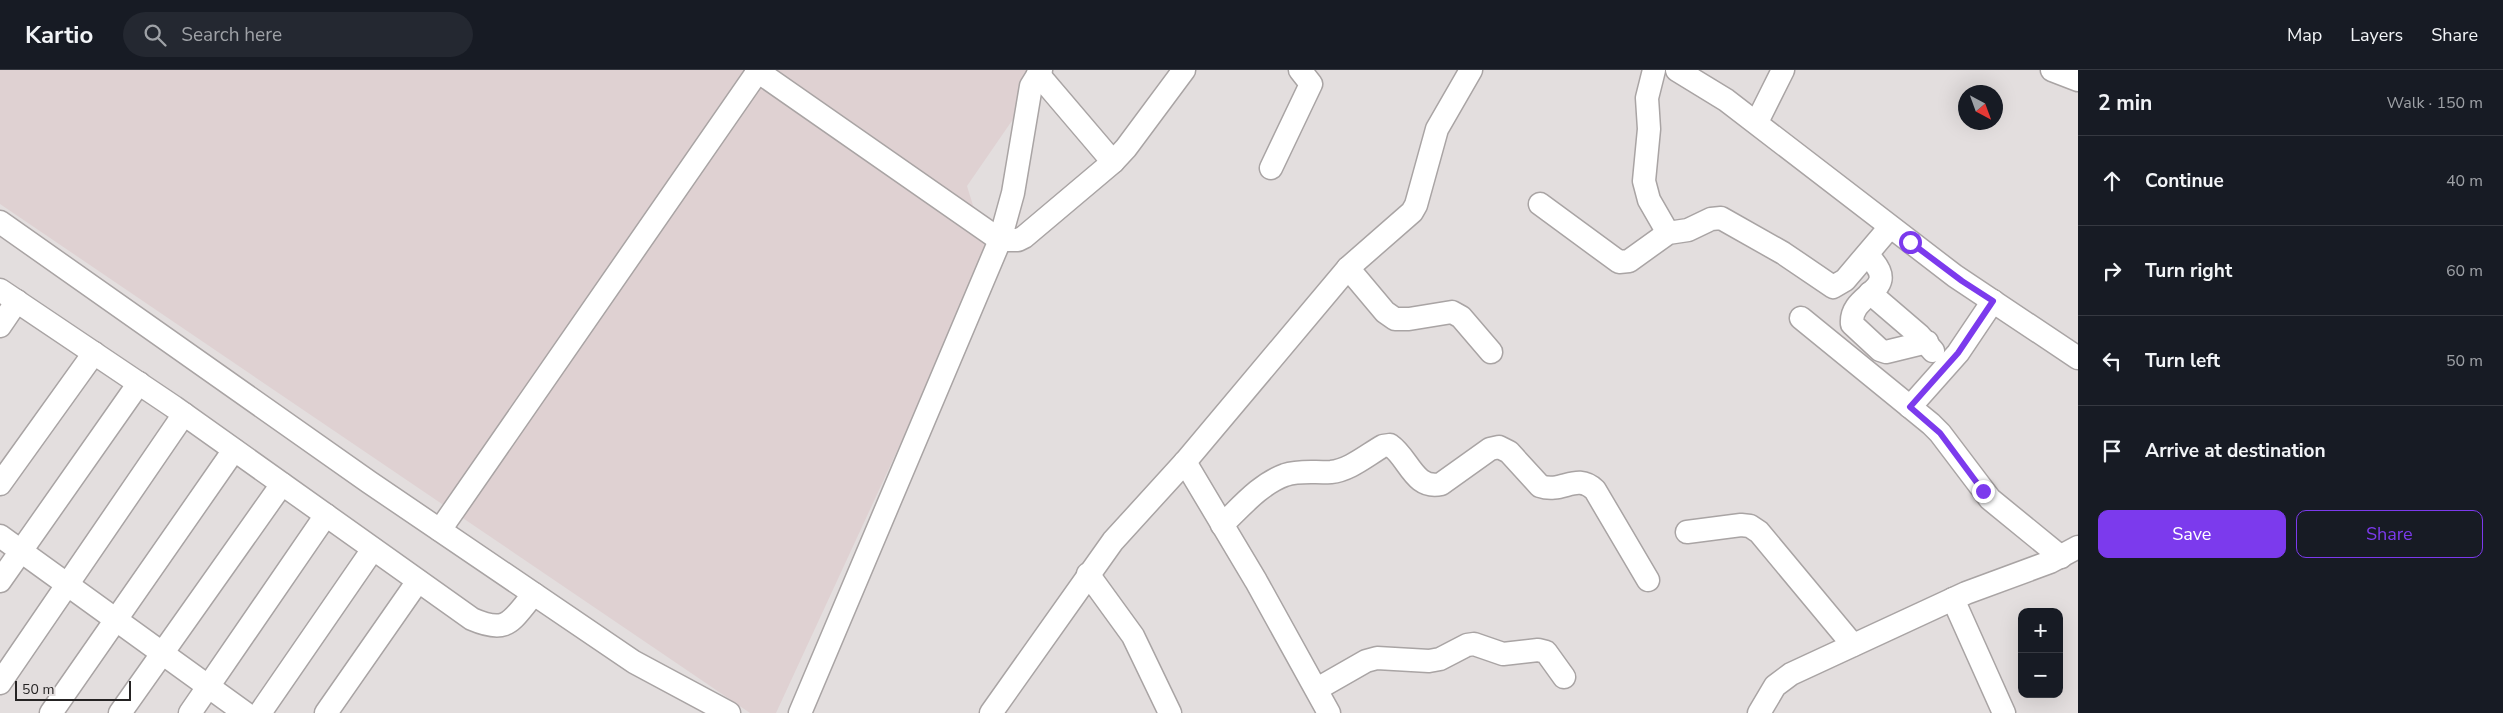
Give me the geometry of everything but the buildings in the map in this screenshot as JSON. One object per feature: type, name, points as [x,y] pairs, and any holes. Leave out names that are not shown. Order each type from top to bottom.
[{"type":"street","points":[[440,530],[757,71],[1000,240],[1018,240],[1113,162],[1126,148],[1184,70]]},
{"type":"street","points":[[1271,168],[1311,84],[1300,70]]},
{"type":"street","points":[[991,713],[1113,541],[1185,462],[1348,268],[1412,212],[1437,129],[1471,70]]},
{"type":"street","points":[[1654,70],[1647,98],[1648,142],[1644,181],[1649,200],[1668,233]]},
{"type":"street","points":[[1677,70],[1726,100],[1757,122],[1955,276],[2078,358]]},
{"type":"street","points":[[1757,122],[1783,70]]},
{"type":"street","points":[[2052,70],[2078,80]]},
{"type":"street","points":[[800,713],[1000,240],[1013,193],[1032,86],[1039,72],[1113,162]]},
{"type":"street","points":[[1540,204],[1619,262],[1629,260],[1668,233],[1688,230],[1711,218],[1721,218],[1783,253],[1833,287],[1845,280],[1890,227]]},
{"type":"street","points":[[0,222],[440,530],[634,662],[729,713]]},
{"type":"street","points":[[1867,255],[1880,268],[1882,277],[1855,310],[1852,324],[1880,350],[1891,352],[1927,342]]},
{"type":"street","points":[[1348,268],[1385,312],[1396,319],[1409,319],[1452,312],[1461,317],[1491,352]]},
{"type":"street","points":[[1870,293],[1927,342],[1945,368]]},
{"type":"street","points":[[0,326],[8,295],[184,414],[472,619],[489,626],[501,627],[507,624],[534,594]]},
{"type":"street","points":[[1910,407],[1945,368],[1993,301]]},
{"type":"street","points":[[1801,318],[1940,433],[1990,499],[2070,552]]},
{"type":"street","points":[[0,484],[94,353]]},
{"type":"street","points":[[0,581],[139,383]]},
{"type":"street","points":[[0,683],[184,414]]},
{"type":"street","points":[[1222,525],[1254,493],[1284,475],[1295,472],[1332,472],[1343,469],[1383,446],[1390,445],[1398,450],[1424,484],[1431,486],[1441,484],[1490,449],[1499,447],[1508,452],[1540,486],[1557,488],[1581,481],[1588,482],[1595,490],[1648,580]]},
{"type":"street","points":[[51,713],[234,450]]},
{"type":"street","points":[[1185,462],[1317,689],[1329,713]]},
{"type":"street","points":[[120,713],[282,484]]},
{"type":"street","points":[[190,713],[326,515]]},
{"type":"street","points":[[1687,532],[1741,525],[1750,526],[1760,532],[1853,645]]},
{"type":"street","points":[[0,536],[115,621],[245,713]]},
{"type":"street","points":[[260,713],[374,549]]},
{"type":"street","points":[[1759,713],[1776,686],[1790,674],[1953,599],[2070,552]]},
{"type":"street","points":[[1088,574],[1133,636],[1170,713]]},
{"type":"street","points":[[326,713],[418,581]]},
{"type":"street","points":[[1953,599],[2004,713]]},
{"type":"street","points":[[1317,689],[1366,661],[1377,658],[1429,661],[1440,659],[1467,644],[1474,644],[1503,654],[1538,650],[1546,652],[1564,677]]},
{"type":"shaded area","points":[[0,70],[1047,70],[967,186],[988,254],[776,713],[750,713],[0,204]]},
{"type":"route","points":[[1910,242],[1962,281],[1993,301],[1958,353],[1910,407],[1940,433],[1983,491]]}]
